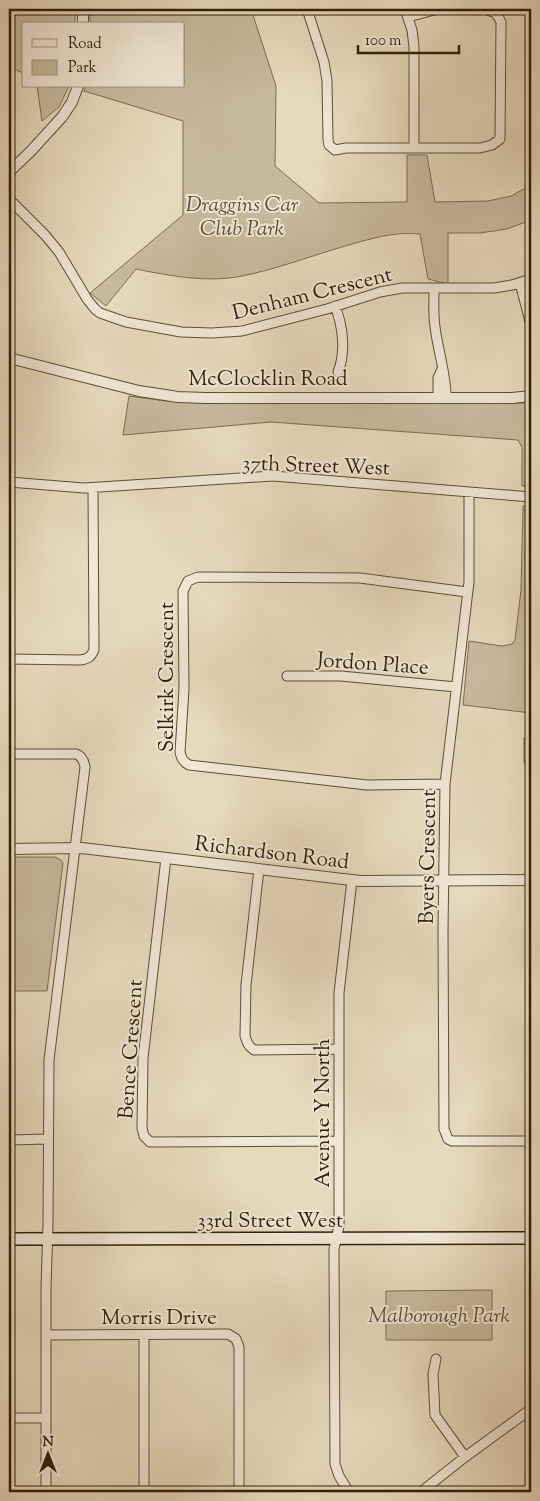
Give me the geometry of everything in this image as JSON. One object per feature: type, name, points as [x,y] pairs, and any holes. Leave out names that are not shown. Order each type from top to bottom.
[{"type":"main road","name":"33rd Street West","points":[[9,1239],[531,1238]]},
{"type":"street","points":[[83,9],[83,22]]},
{"type":"street","points":[[307,9],[324,62],[327,81],[329,145],[335,150],[346,148],[480,148],[492,146],[500,139],[501,22],[496,13],[485,9]]},
{"type":"street","points":[[414,148],[414,47],[407,13],[438,9]]},
{"type":"street","points":[[9,172],[62,117],[72,102],[77,88]]},
{"type":"street","name":"Denham Crescent","points":[[9,199],[59,252],[87,299],[100,313],[111,318],[181,332],[212,334],[242,331],[380,292],[402,288],[488,289],[506,287],[531,279]]},
{"type":"street","points":[[520,283],[531,325]]},
{"type":"street","points":[[434,288],[435,328],[442,369],[446,378],[442,397]]},
{"type":"street","points":[[335,306],[340,321],[343,348],[338,372]]},
{"type":"street","name":"McClocklin Road","points":[[9,358],[139,391],[178,397],[512,398],[531,396]]},
{"type":"street","name":"37th Street West","points":[[9,482],[38,486],[93,488],[273,476],[531,497]]},
{"type":"street","points":[[9,659],[80,660],[92,656],[94,650],[93,488]]},
{"type":"street","name":"Byers Crescent","points":[[469,492],[468,592],[445,784],[444,1129],[446,1136],[452,1142],[531,1141]]},
{"type":"street","name":"Selkirk Crescent","points":[[445,784],[357,784],[186,763],[180,752],[184,689],[184,591],[188,581],[198,577],[345,577],[468,592]]},
{"type":"street","name":"Jordon Place","points":[[287,676],[348,677],[456,687]]},
{"type":"street","points":[[9,754],[76,754],[84,762],[49,1051],[46,1492]]},
{"type":"street","name":"Richardson Road","points":[[9,849],[74,848],[120,852],[352,880],[531,880]]},
{"type":"street","name":"Bence Crescent","points":[[166,858],[143,1058],[142,1128],[144,1136],[150,1142],[339,1141]]},
{"type":"street","points":[[259,869],[246,986],[245,1036],[247,1043],[254,1050],[291,1048],[339,1049]]},
{"type":"street","name":"Avenue Y North","points":[[349,1492],[339,1476],[335,1464],[334,1249],[339,1226],[339,986],[352,880]]},
{"type":"street","points":[[9,1140],[48,1139]]},
{"type":"street","name":"Morris Drive","points":[[46,1335],[228,1334],[236,1339],[239,1348],[239,1492]]},
{"type":"street","points":[[144,1335],[144,1492]]},
{"type":"street","points":[[436,1359],[433,1374],[435,1415],[465,1457]]},
{"type":"street","points":[[421,1492],[531,1409]]},
{"type":"street","points":[[9,1418],[46,1418]]},
{"type":"green space","points":[[9,9],[75,9],[75,22],[22,22],[22,73],[9,66]]},
{"type":"green space","name":"Draggins Car Club Park","points":[[90,9],[258,9],[252,12],[276,86],[275,166],[319,203],[407,202],[407,155],[427,155],[435,202],[488,201],[511,196],[531,185],[531,220],[507,229],[480,233],[448,233],[448,284],[428,279],[420,234],[411,233],[373,238],[268,270],[229,278],[189,278],[136,269],[106,306],[90,293],[183,215],[183,121],[84,91],[85,88],[185,88],[185,22],[90,22]]},
{"type":"green space","points":[[37,88],[68,88],[59,107],[42,121]]},
{"type":"green space","points":[[129,396],[166,401],[205,403],[528,403],[531,487],[522,486],[522,447],[518,440],[271,422],[123,435]]},
{"type":"green space","points":[[523,506],[531,506],[531,713],[463,705],[469,641],[502,646],[512,644],[515,640],[521,590]]},
{"type":"green space","points":[[524,738],[531,738],[531,763],[524,763]]},
{"type":"green space","points":[[9,857],[55,857],[63,863],[47,991],[9,991]]},
{"type":"green space","name":"Malborough Park","points":[[492,1290],[492,1340],[386,1340],[386,1291]]}]
